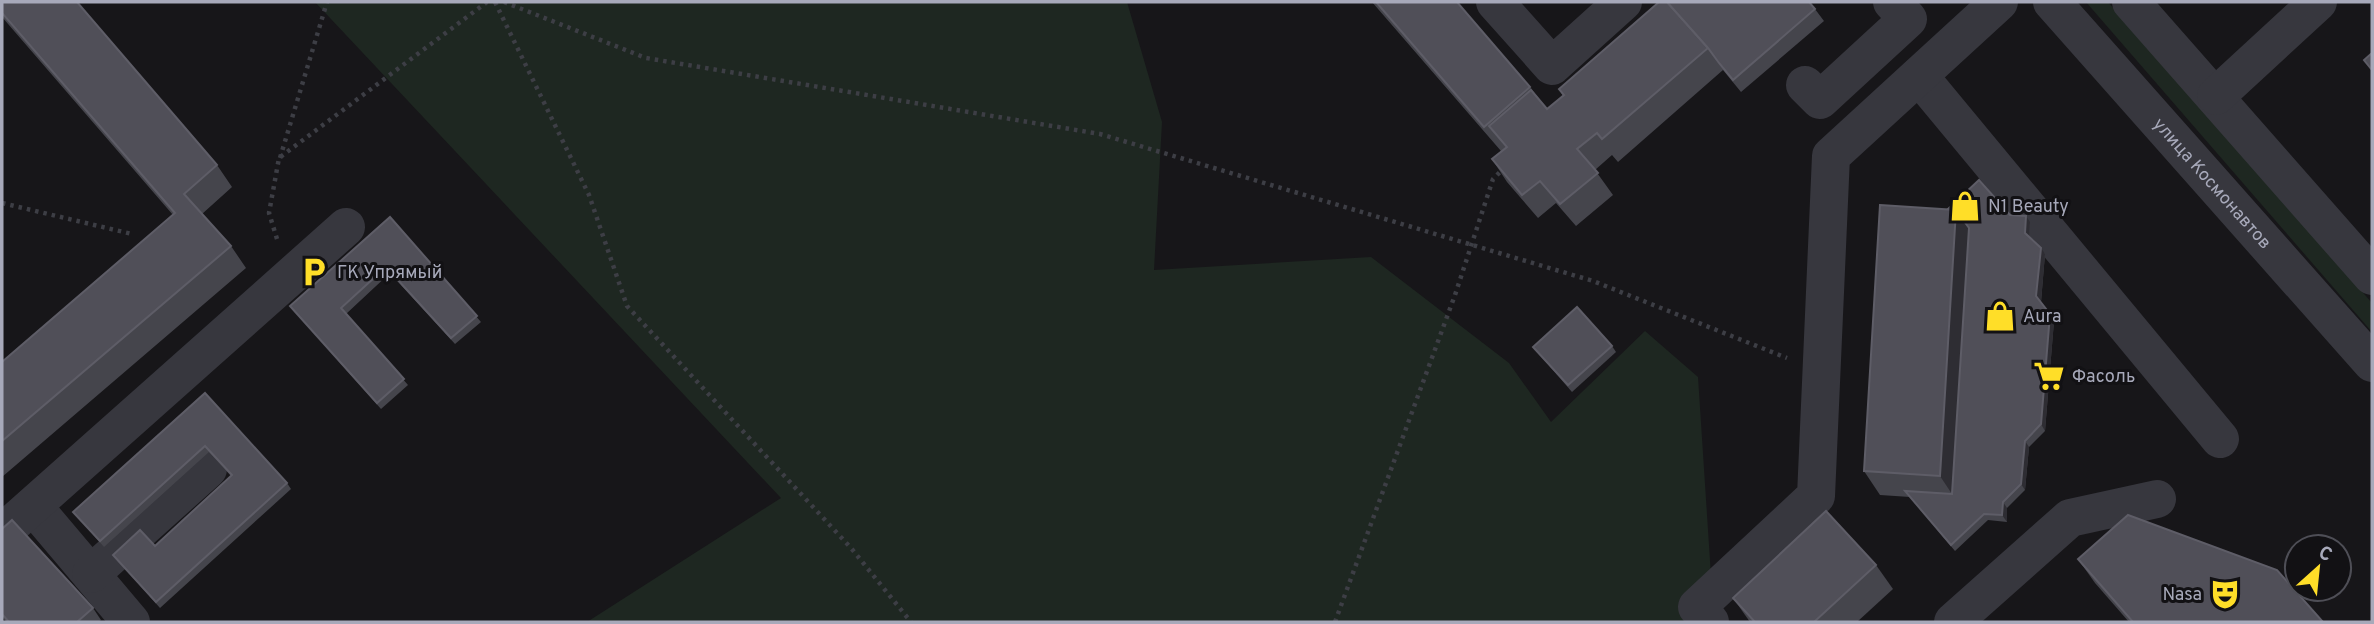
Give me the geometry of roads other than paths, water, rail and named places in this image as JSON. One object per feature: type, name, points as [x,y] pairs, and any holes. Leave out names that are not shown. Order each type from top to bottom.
[{"type":"street","points":[[1495,2],[1552,66],[1623,2]]},
{"type":"street","points":[[1805,85],[1820,100],[1908,19],[1892,2]]},
{"type":"street","points":[[1710,622],[1697,607],[1816,496],[1831,156],[1999,2]]},
{"type":"street","name":"улица Космонавтов","points":[[2052,2],[2372,363]]},
{"type":"street","points":[[2131,2],[2372,276]]},
{"type":"street","points":[[2216,96],[2318,2]]},
{"type":"street","points":[[1919,76],[2220,439]]},
{"type":"street","points":[[2,533],[346,227]]},
{"type":"street","points":[[91,574],[208,469]]},
{"type":"street","points":[[1953,622],[2070,518],[2157,499]]},
{"type":"street","points":[[33,506],[131,622]]},
{"type":"place","name":"N1 Beauty","points":[[1965,206]]},
{"type":"place","name":"ГК Упрямый","points":[[314,272]]},
{"type":"place","name":"Aura","points":[[2000,316]]},
{"type":"place","name":"Фасоль","points":[[2049,376]]},
{"type":"place","name":"Nasa","points":[[2225,594]]}]
